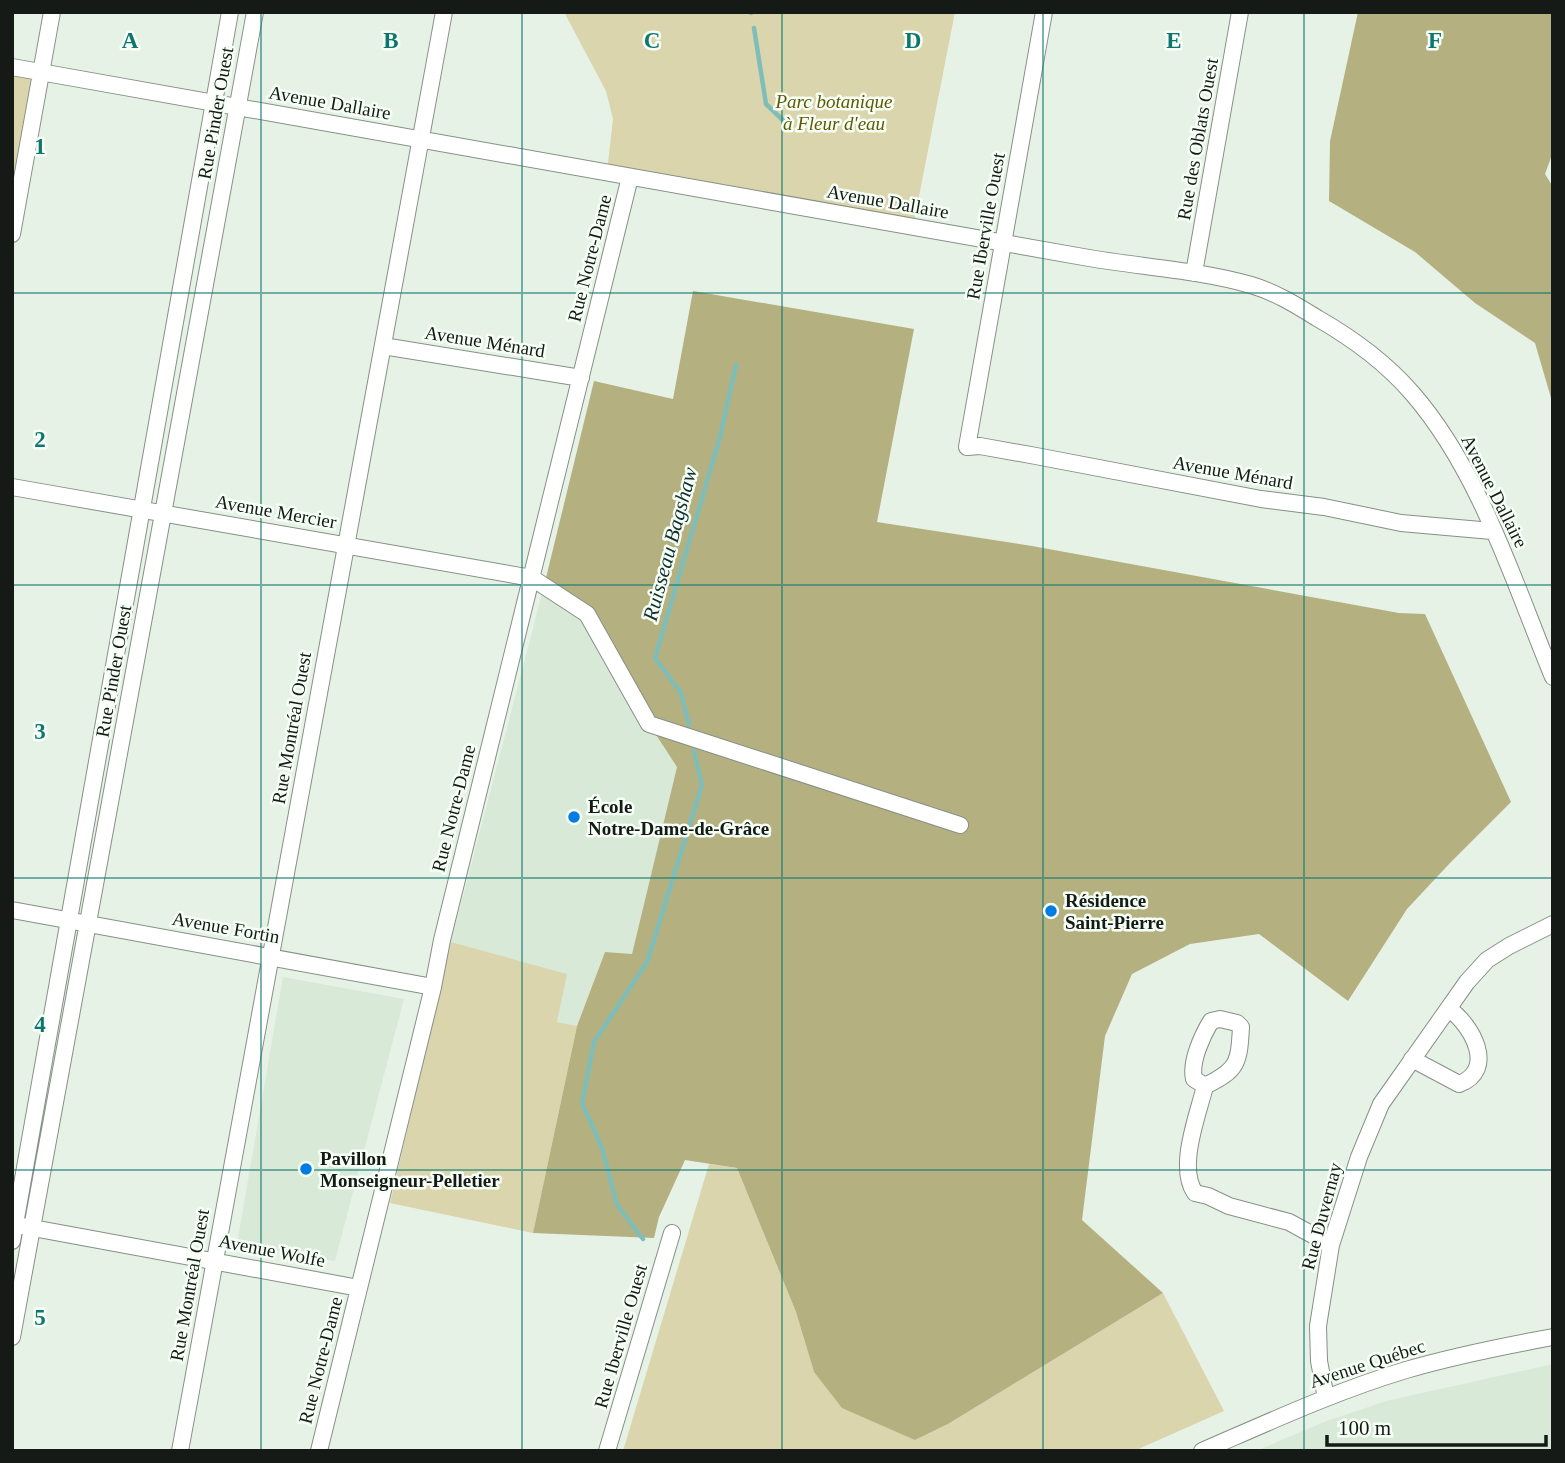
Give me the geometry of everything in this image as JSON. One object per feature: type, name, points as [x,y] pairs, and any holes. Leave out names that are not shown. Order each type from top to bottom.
[{"type":"street","points":[[12,234],[52,12]]},
{"type":"street","name":"Rue Pinder Ouest","points":[[13,1230],[230,12]]},
{"type":"street","name":"Rue Pinder Ouest","points":[[12,1337],[255,12]]},
{"type":"street","name":"Rue Montréal Ouest","points":[[180,1451],[444,12]]},
{"type":"street","name":"Rue Iberville Ouest","points":[[967,447],[1044,12]]},
{"type":"street","name":"Rue des Oblats Ouest","points":[[1194,273],[1240,12]]},
{"type":"street","name":"Avenue Dallaire","points":[[12,67],[1251,285],[1283,298],[1338,330],[1375,357],[1412,393],[1453,449],[1509,566],[1553,677]]},
{"type":"street","name":"Rue Notre-Dame","points":[[319,1451],[630,177]]},
{"type":"street","name":"Avenue Ménard","points":[[383,346],[581,378]]},
{"type":"street","name":"Avenue Ménard","points":[[967,447],[991,448],[1401,523],[1492,531]]},
{"type":"street","name":"Avenue Mercier","points":[[12,487],[532,578]]},
{"type":"street","points":[[532,578],[587,614],[649,724],[960,825]]},
{"type":"street","name":"Avenue Fortin","points":[[12,910],[433,986]]},
{"type":"street","name":"Rue Duvernay","points":[[1326,1398],[1319,1361],[1318,1326],[1331,1245],[1381,1104],[1466,982],[1488,960],[1553,925]]},
{"type":"street","points":[[1412,1059],[1459,1084],[1470,1080],[1476,1071],[1478,1052],[1462,1017],[1449,1009]]},
{"type":"street","points":[[1205,1086],[1187,1166],[1189,1184],[1195,1193],[1229,1206],[1289,1222],[1331,1245]]},
{"type":"street","name":"Avenue Wolfe","points":[[13,1230],[32,1228],[359,1288]]},
{"type":"street","name":"Rue Iberville Ouest","points":[[607,1451],[672,1233]]},
{"type":"street","name":"Avenue Québec","points":[[1202,1451],[1326,1398],[1406,1370],[1482,1350],[1553,1337]]},
{"type":"shaded area","points":[[1358,12],[1553,12],[1553,152],[1545,174],[1553,187],[1553,405],[1535,343],[1475,303],[1415,252],[1329,201],[1330,141]]},
{"type":"shaded area","points":[[693,291],[914,329],[877,522],[1032,546],[1399,613],[1425,614],[1511,802],[1407,909],[1348,1001],[1259,934],[1190,944],[1132,974],[1105,1036],[1082,1220],[1163,1293],[948,1424],[915,1440],[842,1408],[814,1372],[796,1312],[737,1168],[685,1160],[659,1217],[654,1238],[533,1233],[577,1026],[605,952],[632,954],[677,767],[649,724],[587,614],[544,586],[594,381],[673,399]]},
{"type":"shaded area","name":"École Notre-Dame-de-Grâce","points":[[544,586],[587,614],[649,724],[677,767],[632,955],[605,952],[577,1026],[557,1022],[566,974],[451,942]]},
{"type":"shaded area","points":[[283,977],[404,999],[335,1261],[237,1244]]},
{"type":"shaded area","points":[[1553,1364],[1553,1451],[1256,1451],[1324,1422],[1386,1401]]},
{"type":"green space","name":"Parc botanique à Fleur d'eau","points":[[564,12],[955,12],[913,227],[607,172],[613,119],[606,91]]},
{"type":"green space","points":[[12,73],[34,77],[12,199]]},
{"type":"green space","points":[[451,942],[567,974],[557,1022],[577,1026],[533,1233],[390,1203]]},
{"type":"green space","points":[[709,1164],[737,1168],[796,1312],[814,1372],[915,1440],[948,1424],[1163,1293],[1224,1411],[1134,1451],[623,1451]]},
{"type":"waterway","name":"Ruisseau Bagshaw","points":[[754,28],[766,104],[787,124]]},
{"type":"waterway","name":"Ruisseau Bagshaw","points":[[689,725],[681,693],[655,658],[720,437],[736,365]]},
{"type":"waterway","name":"Ruisseau Bagshaw","points":[[643,1239],[617,1205],[602,1148],[582,1103],[594,1042],[647,962],[702,785],[694,751]]},
{"type":"place","name":"École Notre-Dame-de-Grâce","points":[[574,817]]},
{"type":"place","name":"Résidence Saint-Pierre","points":[[1051,911]]},
{"type":"place","name":"Pavillon Monseigneur-Pelletier","points":[[306,1169]]}]
